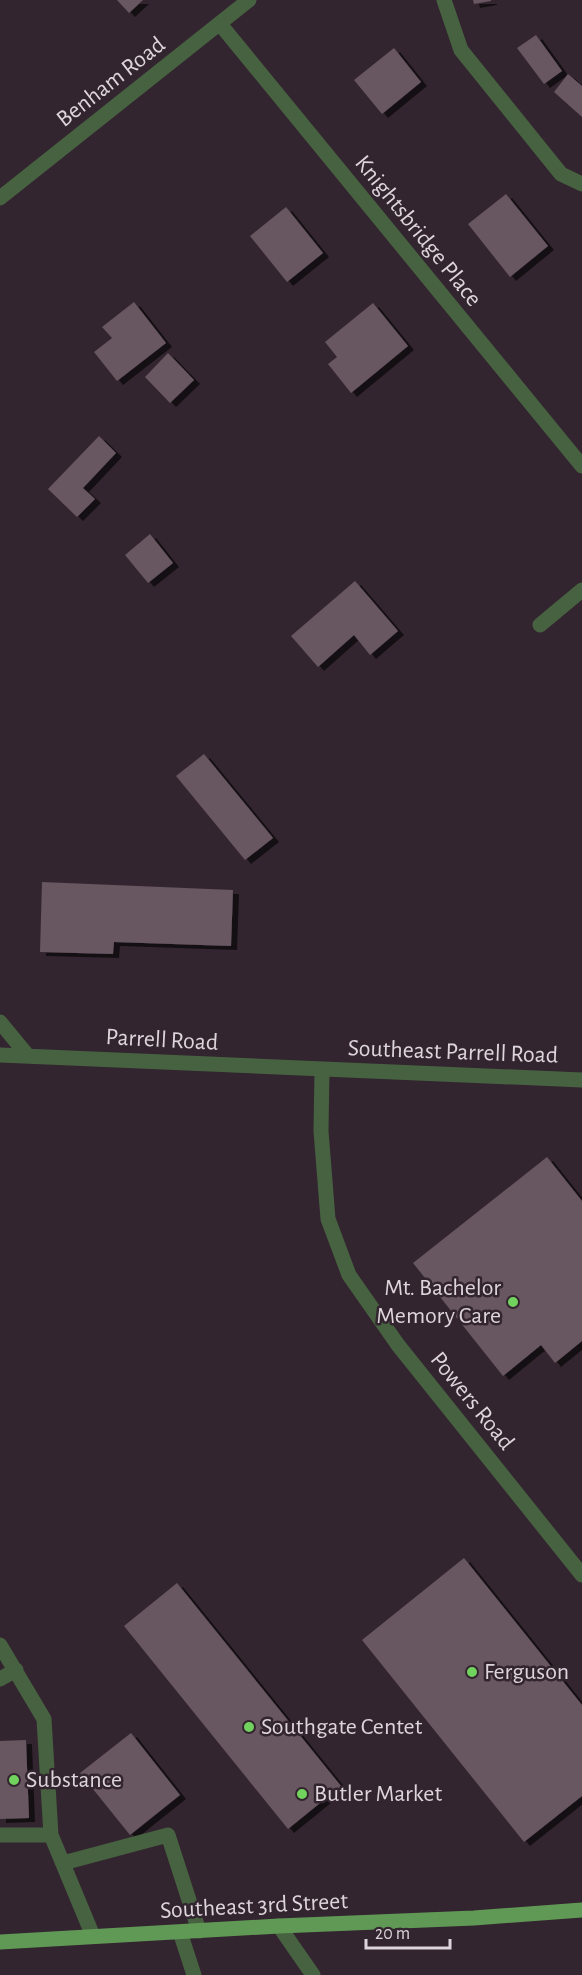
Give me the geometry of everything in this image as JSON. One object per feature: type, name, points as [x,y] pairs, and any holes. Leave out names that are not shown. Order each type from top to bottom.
[{"type":"main road","name":"Southeast 3rd Street","points":[[0,1942],[279,1926],[462,1919],[582,1910]]},
{"type":"street","name":"Benham Road","points":[[0,198],[249,0]]},
{"type":"street","points":[[444,0],[461,50],[561,174],[582,184]]},
{"type":"street","name":"Knightsbridge Place","points":[[220,24],[582,466]]},
{"type":"street","points":[[540,625],[582,590]]},
{"type":"street","points":[[0,1022],[28,1056]]},
{"type":"street","name":"Parrell Road","points":[[0,1055],[322,1070]]},
{"type":"street","name":"Southeast Parrell Road","points":[[322,1070],[582,1080]]},
{"type":"street","name":"Powers Road","points":[[322,1070],[321,1131],[328,1219],[349,1275],[398,1345],[582,1575]]},
{"type":"street","points":[[0,1645],[44,1719],[51,1834],[93,1936]]},
{"type":"street","points":[[0,1678],[16,1670]]},
{"type":"street","points":[[0,1835],[51,1834]]},
{"type":"street","points":[[63,1863],[168,1835],[199,1931]]},
{"type":"street","points":[[279,1926],[313,1975]]},
{"type":"street","points":[[180,1932],[194,1975]]},
{"type":"building","points":[[117,0],[143,0],[129,13]]},
{"type":"building","points":[[473,0],[491,0],[491,1],[474,4]]},
{"type":"building","points":[[536,35],[562,71],[544,84],[517,48]]},
{"type":"building","points":[[394,48],[421,82],[382,114],[354,80]]},
{"type":"building","points":[[568,74],[582,86],[582,117],[554,92]]},
{"type":"building","points":[[506,194],[548,246],[510,277],[468,224]]},
{"type":"building","points":[[286,207],[323,253],[287,282],[250,236]]},
{"type":"building","points":[[134,302],[166,343],[117,381],[94,352],[112,338],[102,327]]},
{"type":"building","points":[[373,303],[408,346],[351,393],[328,364],[337,357],[325,342]]},
{"type":"building","points":[[168,353],[194,380],[170,403],[145,377]]},
{"type":"building","points":[[99,436],[116,453],[83,488],[95,499],[77,517],[48,489]]},
{"type":"building","points":[[150,534],[173,563],[148,583],[125,555]]},
{"type":"building","points":[[355,581],[398,631],[370,655],[354,635],[318,667],[291,636]]},
{"type":"building","points":[[204,754],[273,838],[245,860],[176,776]]},
{"type":"building","points":[[42,882],[233,890],[231,946],[114,942],[113,954],[40,952]]},
{"type":"building","name":"Mt. Bachelor Memory Care","points":[[547,1157],[582,1201],[582,1341],[555,1363],[541,1345],[503,1376],[413,1263]]},
{"type":"building","name":"Ferguson","points":[[464,1558],[582,1705],[582,1796],[524,1842],[362,1640]]},
{"type":"building","name":"Southgate Centet","points":[[177,1583],[341,1786],[288,1829],[124,1626]]},
{"type":"building","points":[[131,1733],[180,1795],[130,1835],[80,1773]]},
{"type":"building","name":"Substance","points":[[26,1740],[29,1818],[0,1819],[0,1741]]},
{"type":"place","name":"Mt. Bachelor Memory Care","points":[[513,1302]]},
{"type":"place","name":"Ferguson","points":[[472,1672]]},
{"type":"place","name":"Southgate Centet","points":[[249,1727]]},
{"type":"place","name":"Substance","points":[[14,1780]]},
{"type":"place","name":"Butler Market","points":[[302,1794]]}]
